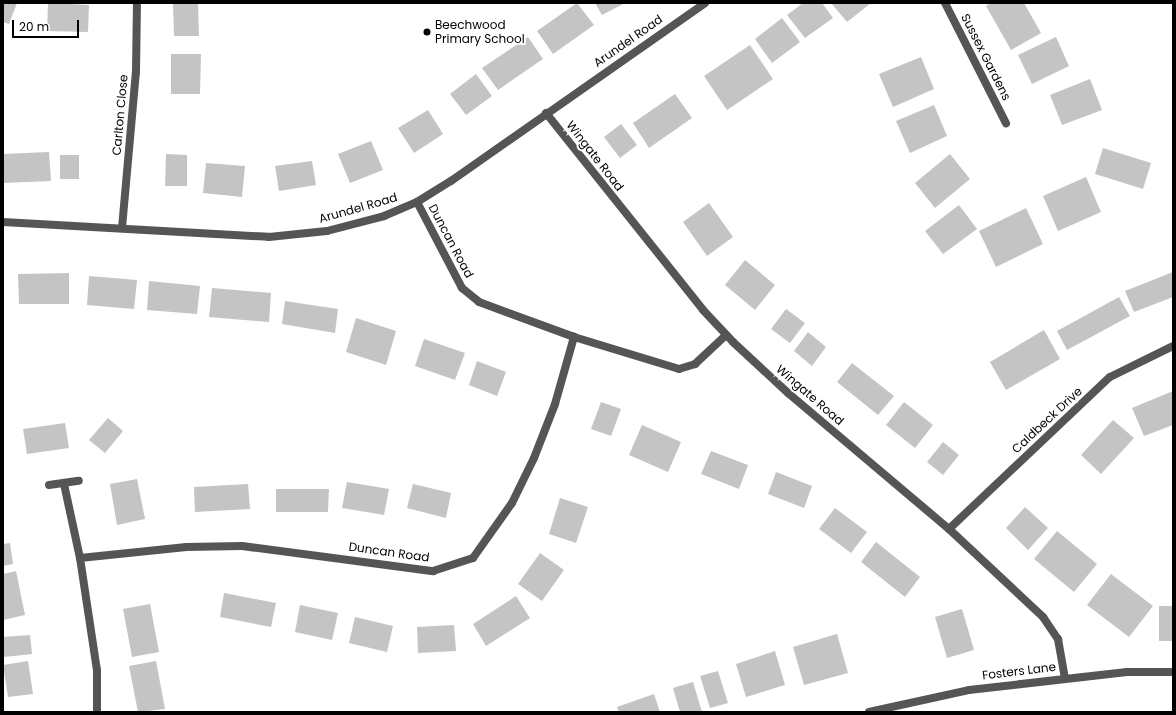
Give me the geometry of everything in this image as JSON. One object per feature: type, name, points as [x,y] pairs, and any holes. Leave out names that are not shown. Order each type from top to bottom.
[{"type":"street","name":"Carlton Close","points":[[122,228],[136,72],[137,3]]},
{"type":"street","name":"Arundel Road","points":[[3,222],[269,237],[327,232],[384,216],[417,202],[705,3]]},
{"type":"street","name":"Sussex Gardens","points":[[945,3],[1006,123]]},
{"type":"street","name":"Wingate Road","points":[[546,113],[698,304],[726,335],[788,393],[949,528],[1043,617],[1058,638],[1065,678]]},
{"type":"street","name":"Duncan Road","points":[[417,202],[462,288],[479,302],[574,337],[679,369],[696,364],[726,335]]},
{"type":"street","name":"Duncan Road","points":[[80,558],[186,547],[242,546],[433,571],[473,558],[512,503],[534,458],[555,404],[574,337]]},
{"type":"street","name":"Caldbeck Drive","points":[[949,528],[1110,377],[1173,346]]},
{"type":"street","points":[[49,485],[79,481]]},
{"type":"street","points":[[64,484],[80,558],[97,670],[97,712]]},
{"type":"street","name":"Fosters Lane","points":[[869,712],[969,690],[1127,672],[1173,672]]},
{"type":"building","points":[[3,3],[17,3],[9,24],[3,22]]},
{"type":"building","points":[[48,3],[89,5],[88,32],[47,31]]},
{"type":"building","points":[[173,3],[198,3],[199,36],[174,36]]},
{"type":"building","points":[[577,3],[594,25],[553,54],[537,31]]},
{"type":"building","points":[[595,3],[625,3],[602,15]]},
{"type":"building","points":[[803,3],[822,3],[833,18],[805,38],[787,15]]},
{"type":"building","points":[[831,3],[871,3],[847,22]]},
{"type":"building","points":[[991,3],[1024,3],[1041,33],[1011,50],[986,6]]},
{"type":"building","points":[[782,18],[800,42],[772,63],[755,39]]},
{"type":"building","points":[[528,37],[543,59],[498,90],[482,68]]},
{"type":"building","points":[[1056,37],[1069,66],[1032,84],[1018,55]]},
{"type":"building","points":[[750,45],[773,79],[727,110],[704,76]]},
{"type":"building","points":[[171,54],[201,54],[200,94],[171,94]]},
{"type":"building","points":[[921,57],[934,89],[893,107],[879,74]]},
{"type":"building","points":[[476,74],[492,96],[466,115],[450,94]]},
{"type":"building","points":[[1090,79],[1102,110],[1062,125],[1050,95]]},
{"type":"building","points":[[675,94],[692,118],[649,148],[633,123]]},
{"type":"building","points":[[934,105],[947,136],[910,153],[896,121]]},
{"type":"building","points":[[428,110],[443,134],[414,153],[398,128]]},
{"type":"building","points":[[621,124],[637,145],[620,158],[604,137]]},
{"type":"building","points":[[371,141],[383,170],[350,183],[338,154]]},
{"type":"building","points":[[1103,148],[1151,163],[1143,189],[1095,174]]},
{"type":"building","points":[[49,152],[51,181],[3,183],[3,154]]},
{"type":"building","points":[[166,154],[187,155],[187,186],[165,186]]},
{"type":"building","points":[[950,154],[970,179],[935,208],[915,183]]},
{"type":"building","points":[[60,155],[79,155],[79,179],[60,179]]},
{"type":"building","points":[[312,161],[316,185],[279,191],[275,166]]},
{"type":"building","points":[[206,163],[245,166],[242,197],[203,193]]},
{"type":"building","points":[[1086,177],[1101,212],[1058,231],[1043,196]]},
{"type":"building","points":[[709,203],[733,237],[707,256],[683,222]]},
{"type":"building","points":[[959,205],[977,229],[943,254],[925,231]]},
{"type":"building","points":[[1026,208],[1043,244],[996,267],[979,231]]},
{"type":"building","points":[[745,260],[775,285],[755,310],[725,285]]},
{"type":"building","points":[[1173,272],[1173,297],[1134,312],[1125,291]]},
{"type":"building","points":[[69,273],[69,304],[19,304],[18,274]]},
{"type":"building","points":[[89,276],[137,280],[134,309],[87,305]]},
{"type":"building","points":[[149,281],[200,286],[197,314],[147,310]]},
{"type":"building","points":[[212,288],[271,293],[269,322],[209,317]]},
{"type":"building","points":[[1119,297],[1130,316],[1067,350],[1057,331]]},
{"type":"building","points":[[285,301],[338,309],[335,333],[282,324]]},
{"type":"building","points":[[786,309],[805,323],[790,343],[771,329]]},
{"type":"building","points":[[356,318],[396,331],[386,365],[346,352]]},
{"type":"building","points":[[1044,330],[1060,359],[1006,390],[990,362]]},
{"type":"building","points":[[808,332],[826,347],[812,366],[794,351]]},
{"type":"building","points":[[424,339],[465,353],[455,380],[415,366]]},
{"type":"building","points":[[477,361],[506,372],[497,396],[469,385]]},
{"type":"building","points":[[852,363],[894,396],[878,415],[837,382]]},
{"type":"building","points":[[1173,391],[1173,425],[1144,436],[1132,408]]},
{"type":"building","points":[[601,402],[621,409],[611,436],[591,429]]},
{"type":"building","points":[[904,402],[933,425],[915,448],[886,425]]},
{"type":"building","points":[[108,418],[123,431],[105,453],[89,440]]},
{"type":"building","points":[[1113,420],[1134,438],[1101,474],[1081,455]]},
{"type":"building","points":[[65,423],[69,448],[27,454],[23,429]]},
{"type":"building","points":[[642,425],[681,442],[668,472],[629,455]]},
{"type":"building","points":[[943,442],[959,455],[943,475],[927,462]]},
{"type":"building","points":[[711,451],[748,465],[739,489],[701,474]]},
{"type":"building","points":[[776,472],[812,486],[804,508],[768,494]]},
{"type":"building","points":[[137,479],[145,519],[117,525],[110,484]]},
{"type":"building","points":[[347,482],[389,489],[384,515],[342,508]]},
{"type":"building","points":[[248,484],[250,509],[195,512],[194,487]]},
{"type":"building","points":[[413,484],[451,493],[446,518],[407,508]]},
{"type":"building","points":[[276,489],[329,489],[328,512],[276,512]]},
{"type":"building","points":[[560,498],[588,507],[576,543],[549,534]]},
{"type":"building","points":[[1025,507],[1048,528],[1028,550],[1006,528]]},
{"type":"building","points":[[835,508],[867,532],[851,553],[819,529]]},
{"type":"building","points":[[1057,531],[1097,564],[1074,592],[1034,559]]},
{"type":"building","points":[[876,542],[920,577],[905,597],[861,562]]},
{"type":"building","points":[[10,543],[13,564],[3,566],[3,544]]},
{"type":"building","points":[[540,553],[564,570],[542,601],[518,584]]},
{"type":"building","points":[[16,571],[25,615],[3,620],[3,574]]},
{"type":"building","points":[[1111,574],[1153,606],[1129,637],[1087,605]]},
{"type":"building","points":[[224,593],[276,603],[271,627],[220,617]]},
{"type":"building","points":[[516,596],[530,618],[486,646],[473,624]]},
{"type":"building","points":[[150,604],[159,652],[132,657],[123,609]]},
{"type":"building","points":[[300,605],[338,613],[332,640],[295,632]]},
{"type":"building","points":[[1159,606],[1173,606],[1173,641],[1159,641]]},
{"type":"building","points":[[962,609],[974,650],[947,658],[935,617]]},
{"type":"building","points":[[355,617],[393,626],[387,652],[349,643]]},
{"type":"building","points":[[454,625],[456,651],[418,653],[417,627]]},
{"type":"building","points":[[837,634],[848,673],[804,685],[793,647]]},
{"type":"building","points":[[30,635],[32,654],[4,657],[3,637]]},
{"type":"building","points":[[775,651],[785,685],[746,697],[736,664]]},
{"type":"building","points":[[28,661],[33,694],[8,697],[3,665]]},
{"type":"building","points":[[156,661],[165,709],[138,712],[129,666]]},
{"type":"building","points":[[718,671],[728,703],[710,708],[700,676]]},
{"type":"building","points":[[693,682],[702,712],[680,712],[673,688]]},
{"type":"building","points":[[654,694],[660,712],[619,712],[617,707]]},
{"type":"place","name":"Beechwood Primary School","points":[[427,32]]}]
